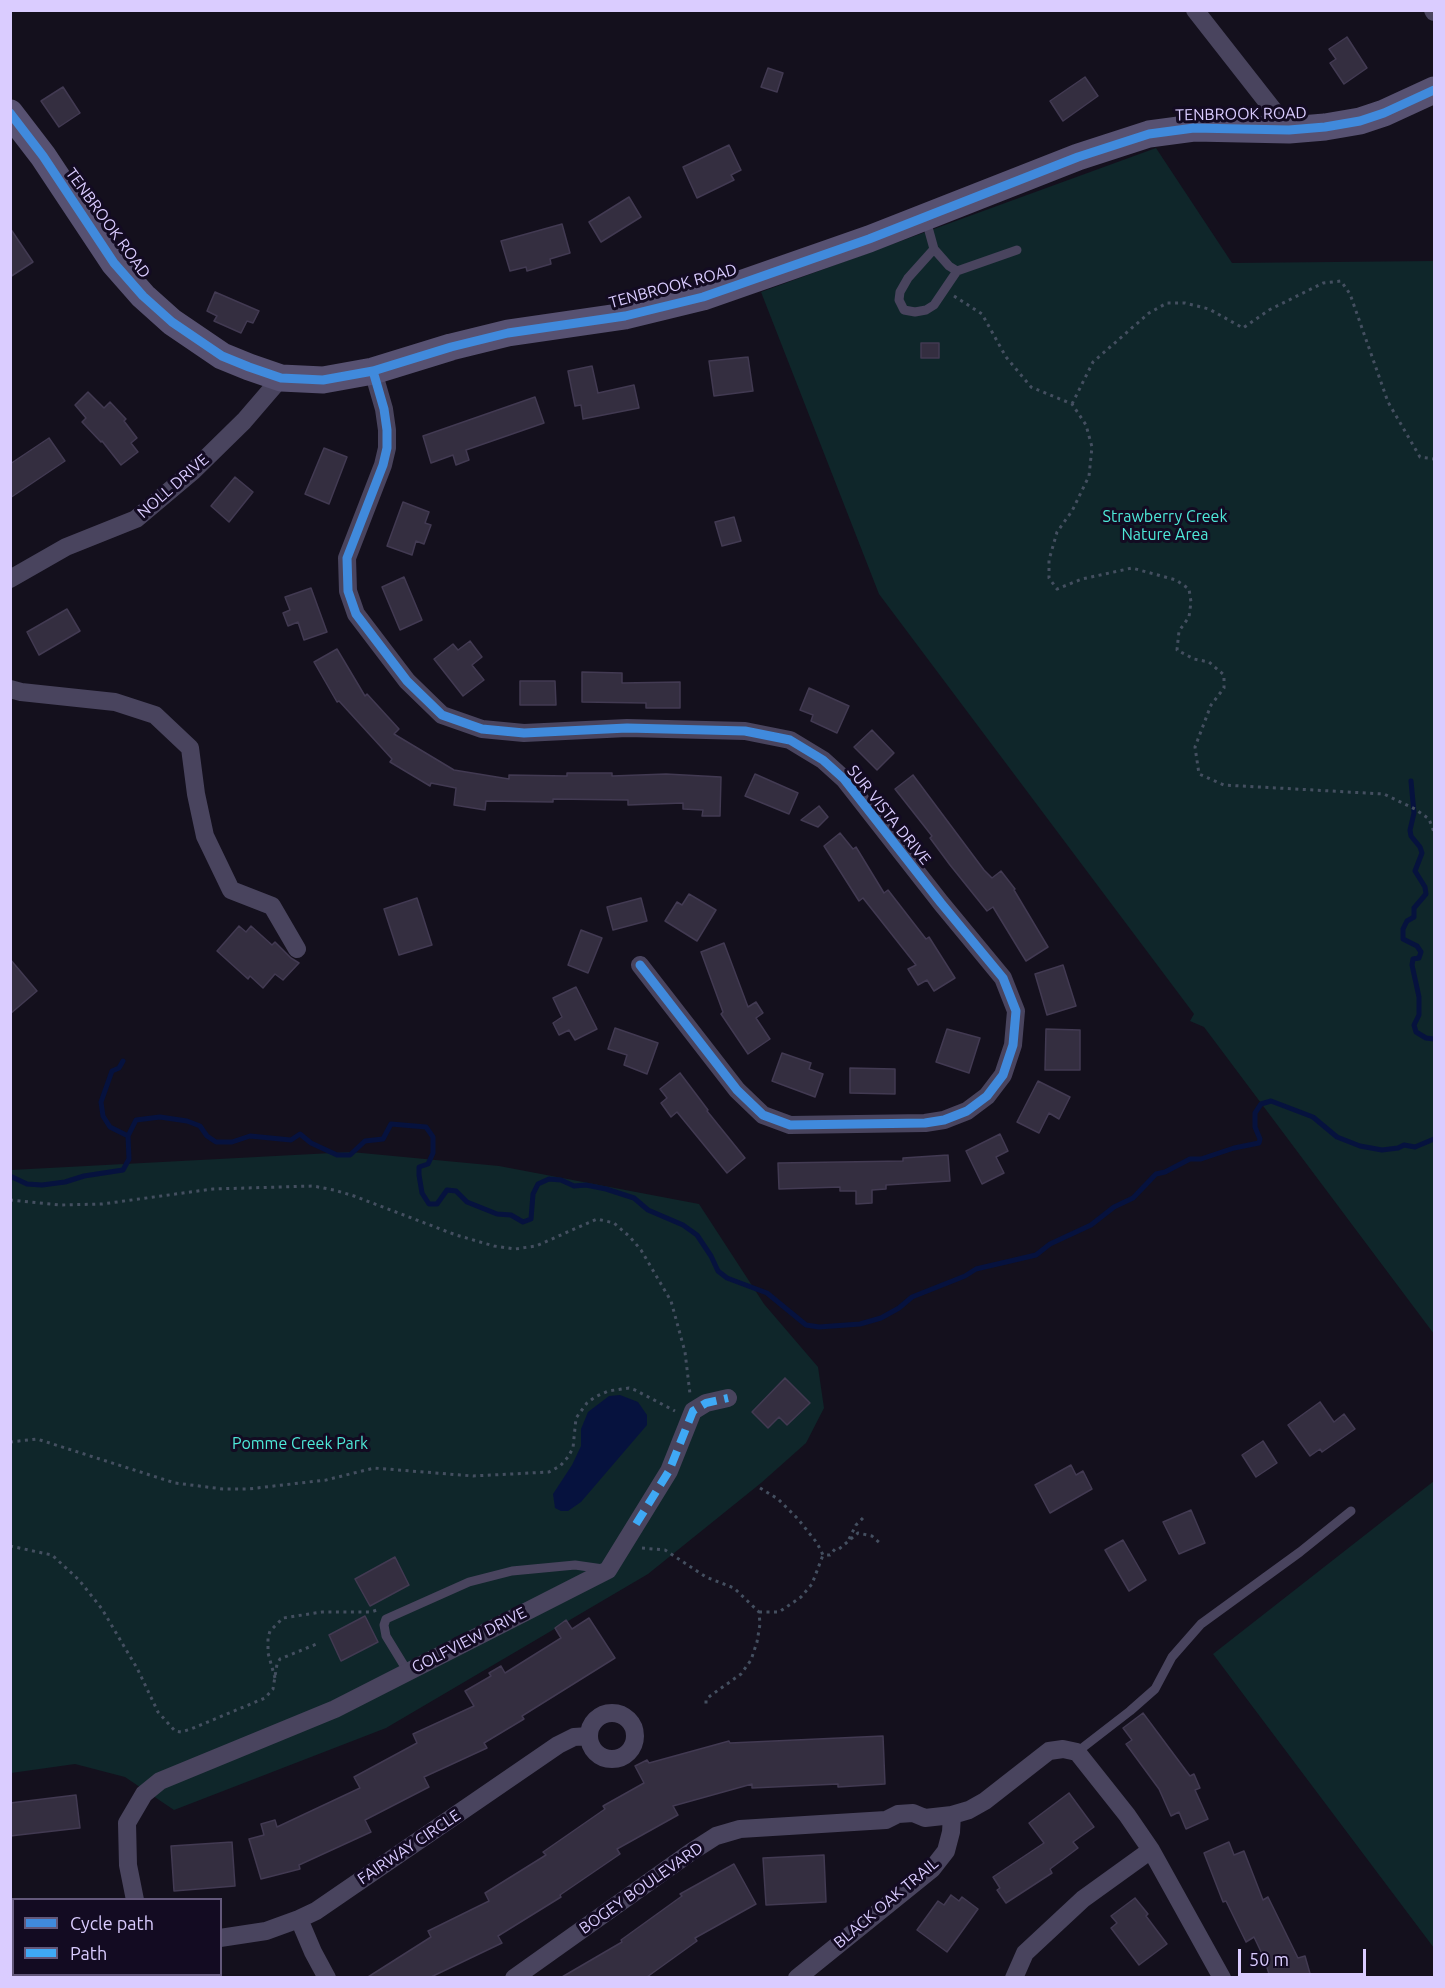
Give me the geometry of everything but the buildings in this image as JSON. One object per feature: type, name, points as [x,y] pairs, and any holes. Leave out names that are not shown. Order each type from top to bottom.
[{"type":"street","points":[[1195,10],[1289,130]]},
{"type":"street","name":"TENBROOK ROAD","points":[[10,113],[43,156],[114,263],[143,296],[172,322],[222,356],[281,378],[322,380],[373,371],[500,334],[625,316],[677,304],[758,279],[926,218],[1078,157],[1149,134],[1194,128],[1289,130],[1325,127],[1360,121],[1393,110],[1434,90]]},
{"type":"street","name":"SUR VISTA DRIVE","points":[[373,371],[384,409],[387,448],[383,465],[347,558],[348,591],[356,614],[407,681],[442,715],[482,729],[524,733],[627,728],[745,731],[790,740],[823,760],[844,779],[1003,978],[1016,1011],[1013,1045],[1003,1075],[987,1096],[967,1111],[944,1120],[925,1123],[790,1125],[763,1115],[737,1090],[640,965]]},
{"type":"street","name":"NOLL DRIVE","points":[[10,579],[66,547],[136,519],[202,463],[244,422],[281,378]]},
{"type":"street","points":[[10,689],[21,693],[115,702],[155,715],[190,748],[196,794],[205,836],[231,890],[272,906],[297,949]]},
{"type":"street","points":[[608,1570],[669,1471],[691,1416],[706,1403],[728,1398]]},
{"type":"street","name":"GOLFVIEW DRIVE","points":[[135,1898],[126,1845],[127,1823],[144,1794],[160,1781],[336,1709],[608,1570]]},
{"type":"street","name":"FAIRWAY CIRCLE","points":[[222,1938],[266,1931],[316,1911],[565,1740],[589,1736]]},
{"type":"street","name":"BOGEY BOULEVARD","points":[[514,1977],[716,1836],[740,1829],[886,1820],[898,1826],[914,1825],[925,1818],[952,1815],[969,1810],[985,1801],[1049,1751],[1063,1749],[1077,1752]]},
{"type":"street","points":[[1077,1752],[1127,1815],[1151,1850],[1222,1977]]},
{"type":"street","name":"BLACK OAK TRAIL","points":[[797,1977],[932,1869],[946,1851],[951,1832],[952,1815]]},
{"type":"street","points":[[1014,1977],[1025,1953],[1083,1899],[1151,1850]]},
{"type":"street","points":[[299,1919],[327,1977]]},
{"type":"lane","points":[[926,218],[934,249],[949,266],[957,271]]},
{"type":"lane","points":[[934,249],[904,283],[900,292],[900,305],[904,310],[915,312],[926,310],[934,305],[957,271],[1017,250]]},
{"type":"lane","points":[[1077,1752],[1155,1689],[1172,1657],[1201,1624],[1300,1552],[1351,1511]]},
{"type":"lane","points":[[408,1672],[386,1636],[384,1625],[386,1619],[469,1582],[512,1571],[575,1565],[608,1570]]},
{"type":"path","points":[[1072,404],[1093,362],[1149,313],[1167,303],[1185,303],[1209,309],[1243,328],[1269,310],[1323,283],[1341,281],[1350,294],[1388,402],[1420,457],[1434,459]]},
{"type":"path","points":[[945,290],[982,314],[1006,357],[1031,387],[1072,404],[1086,425],[1092,447],[1089,476],[1072,511],[1057,532],[1049,560],[1049,578],[1057,589],[1082,579],[1132,568],[1176,580],[1189,589],[1191,602],[1189,617],[1179,631],[1177,650],[1194,659],[1209,662],[1224,675],[1224,688],[1211,705],[1195,747],[1199,774],[1224,784],[1384,794],[1415,809],[1429,819],[1434,832]]},
{"type":"path","points":[[10,1200],[60,1205],[102,1204],[213,1189],[313,1186],[354,1196],[456,1235],[494,1246],[515,1249],[536,1246],[597,1219],[614,1223],[641,1250],[671,1301],[685,1352],[691,1416]]},
{"type":"path","points":[[10,1442],[37,1439],[175,1483],[223,1490],[326,1480],[374,1468],[472,1476],[549,1472],[560,1466],[571,1452],[574,1425],[587,1403],[601,1394],[621,1388],[635,1390],[691,1416]]},
{"type":"path","points":[[759,1612],[779,1612],[801,1597],[812,1584],[823,1555],[818,1543],[798,1519],[778,1498],[760,1488]]},
{"type":"path","points":[[848,1541],[856,1525],[865,1516]]},
{"type":"path","points":[[823,1555],[830,1555],[858,1533],[866,1533],[881,1544]]},
{"type":"path","points":[[10,1546],[52,1555],[79,1580],[102,1609],[120,1638],[158,1712],[175,1731],[191,1729],[265,1698],[273,1689],[280,1659],[319,1643]]},
{"type":"path","points":[[622,1547],[665,1550],[706,1577],[734,1588],[759,1612],[760,1624],[751,1660],[741,1674],[706,1700],[706,1706]]},
{"type":"path","points":[[276,1679],[268,1653],[268,1638],[270,1631],[283,1618],[322,1612],[379,1610]]},
{"type":"green space","name":"Strawberry Creek Nature Area","points":[[1156,148],[1232,263],[1434,261],[1434,1334],[1204,1027],[1190,1021],[1194,1014],[879,594],[761,292]]},
{"type":"green space","name":"Pomme Creek Park","points":[[351,1152],[499,1166],[699,1204],[764,1304],[818,1367],[824,1408],[806,1443],[761,1483],[648,1574],[386,1728],[174,1810],[125,1777],[75,1764],[11,1773],[11,1170]]},
{"type":"green space","points":[[1434,1481],[1434,1948],[1213,1654]]},
{"type":"shaded area","points":[[620,1395],[638,1402],[647,1415],[647,1425],[581,1502],[568,1511],[555,1508],[553,1494],[581,1446],[581,1429],[588,1412],[609,1396]]},
{"type":"waterway","points":[[1411,781],[1414,813],[1410,830],[1411,836],[1422,853],[1415,871],[1425,887],[1426,894],[1414,908],[1414,917],[1407,921],[1403,929],[1403,939],[1417,946],[1421,952],[1419,958],[1413,959],[1412,965],[1419,997],[1419,1015],[1414,1025],[1416,1032],[1426,1038],[1434,1039]]},
{"type":"waterway","points":[[123,1061],[119,1068],[112,1071],[101,1102],[103,1116],[110,1127],[128,1136]]},
{"type":"waterway","points":[[10,1176],[27,1184],[42,1185],[123,1170],[129,1159],[128,1136],[136,1120],[160,1117],[187,1121],[200,1126],[207,1136],[216,1142],[232,1142],[250,1136],[291,1140],[300,1134],[311,1143],[337,1155],[350,1155],[365,1141],[383,1139],[391,1124],[426,1127],[433,1137],[433,1153],[428,1164],[419,1167],[419,1175],[422,1193],[429,1204],[437,1204],[447,1190],[456,1191],[467,1202],[497,1214],[511,1215],[523,1222],[531,1219],[533,1194],[538,1184],[549,1179],[561,1180],[574,1186],[586,1185],[606,1189],[634,1198],[648,1210],[683,1225],[697,1235],[718,1271],[727,1278],[767,1293],[806,1325],[819,1327],[860,1324],[881,1318],[899,1308],[912,1297],[965,1276],[976,1269],[1036,1255],[1050,1244],[1091,1225],[1114,1207],[1133,1198],[1156,1174],[1165,1172],[1190,1159],[1201,1159],[1234,1148],[1259,1143],[1260,1139],[1255,1127],[1255,1113],[1261,1104],[1271,1101],[1313,1117],[1337,1137],[1360,1146],[1382,1150],[1404,1145],[1415,1147],[1434,1139]]},
{"type":"marked path","points":[[636,1524],[669,1471],[693,1411],[706,1403],[728,1398]]},
{"type":"cycle path","points":[[10,113],[43,156],[114,263],[143,296],[172,322],[222,356],[249,367],[281,378],[323,380],[373,371],[451,347],[508,333],[625,316],[703,297],[869,239],[1078,157],[1149,134],[1194,128],[1289,130],[1325,127],[1360,121],[1384,113],[1434,90]]},
{"type":"cycle path","points":[[373,371],[384,409],[387,448],[383,465],[347,558],[348,591],[356,614],[407,681],[442,715],[482,729],[524,733],[627,728],[745,731],[790,740],[823,760],[844,779],[1003,978],[1016,1011],[1013,1045],[1003,1075],[987,1096],[967,1111],[944,1120],[925,1123],[790,1125],[763,1115],[737,1090],[640,965]]}]
